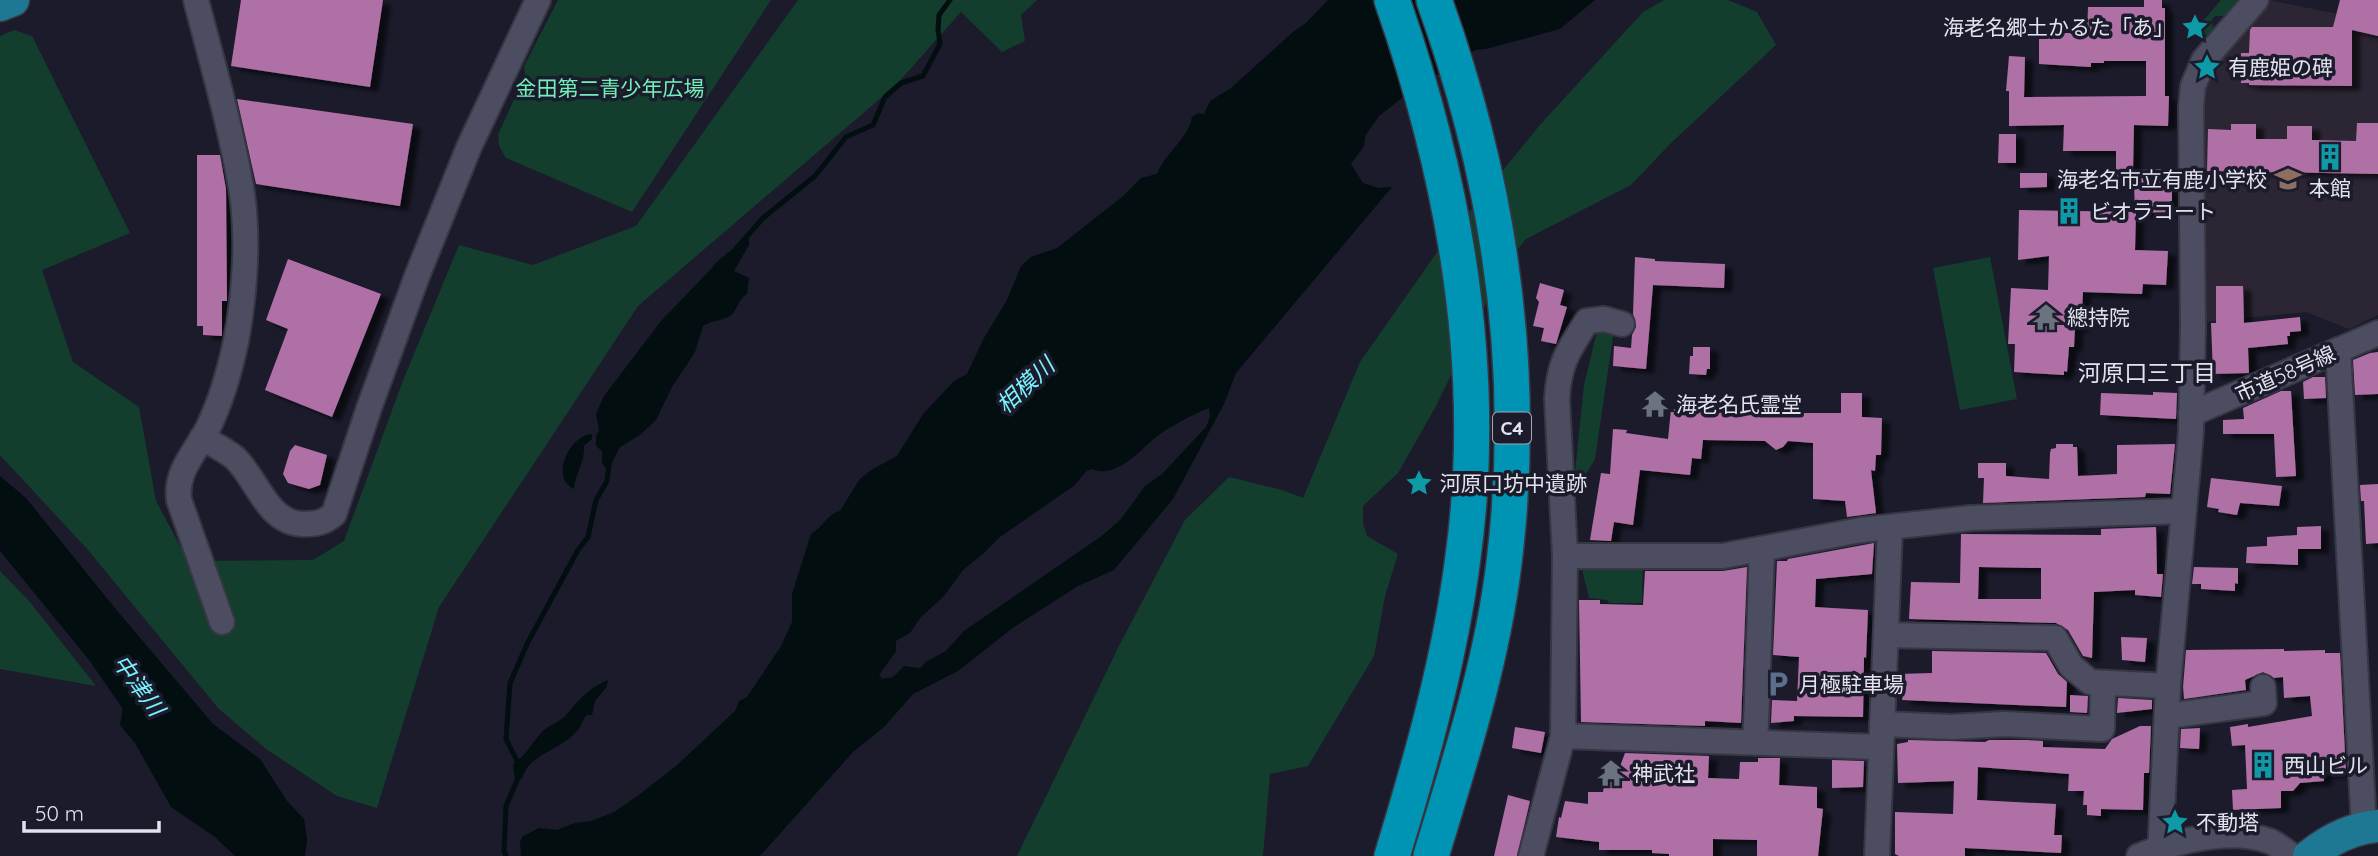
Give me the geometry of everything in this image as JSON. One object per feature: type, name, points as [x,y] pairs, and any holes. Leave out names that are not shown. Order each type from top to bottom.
[{"type":"highway","name":"C4","points":[[1392,0],[1426,104],[1457,243],[1465,301],[1471,421],[1464,557],[1454,614],[1423,754],[1392,856]]},
{"type":"highway","name":"C4","points":[[1431,856],[1477,695],[1494,622],[1504,565],[1512,451],[1511,358],[1500,251],[1475,126],[1434,0]]},
{"type":"main road","points":[[0,5],[13,0]]},
{"type":"main road","points":[[2309,856],[2344,835],[2371,826]]},
{"type":"street","points":[[196,0],[241,189],[245,254],[242,305],[227,376],[208,427],[187,463],[178,489],[179,500],[222,622]]},
{"type":"street","points":[[202,438],[235,458],[275,514],[296,524],[326,521],[334,514],[422,263],[469,147],[538,0]]},
{"type":"street","points":[[2153,853],[2167,716],[2191,414],[2193,86],[2204,60],[2256,0]]},
{"type":"street","points":[[1531,856],[1563,736],[1565,556],[1557,399],[1559,377],[1564,358],[1587,321],[1604,319],[1622,324]]},
{"type":"street","name":"市道58号線","points":[[2191,414],[2378,333]]},
{"type":"street","points":[[2338,350],[2371,826]]},
{"type":"street","points":[[1565,556],[1723,555],[1890,527],[1971,518],[2182,511]]},
{"type":"street","points":[[1877,856],[1890,527]]},
{"type":"street","points":[[1755,743],[1762,549]]},
{"type":"street","points":[[1886,635],[2055,638],[2071,666],[2090,682],[2168,686]]},
{"type":"street","points":[[1563,736],[1755,743],[2004,724],[2102,729],[2103,683]]},
{"type":"street","points":[[2167,716],[2264,704]]},
{"type":"street","points":[[2153,853],[2175,842],[2242,835],[2272,842],[2292,856]]},
{"type":"shaded area","name":"海老名市立有鹿小学校","points":[[2269,0],[2378,22],[2378,315],[2349,329],[2306,312],[2204,322],[2203,78],[2214,57]]},
{"type":"green space","name":"金田第二青少年広場","points":[[558,0],[771,0],[632,212],[506,158],[499,146],[498,135],[525,75],[524,66]]},
{"type":"green space","points":[[798,0],[1037,0],[1021,15],[1025,41],[1002,52],[961,12],[896,85],[638,306],[439,607],[377,808],[337,796],[266,749],[218,708],[88,550],[0,455],[0,36],[14,30],[32,36],[130,233],[42,270],[73,362],[139,407],[156,501],[188,561],[313,560],[344,541],[402,383],[459,245],[533,265],[636,226]]},
{"type":"green space","points":[[1664,0],[1728,0],[1757,12],[1776,45],[1671,143],[1631,185],[1526,239],[1504,266],[1435,408],[1398,473],[1363,506],[1363,523],[1367,536],[1398,554],[1385,596],[1374,656],[1308,766],[1270,774],[1263,856],[1017,856],[1119,646],[1185,520],[1229,477],[1303,498],[1360,362],[1440,248],[1539,126],[1643,12]]},
{"type":"green space","points":[[2221,0],[2244,0],[2230,16],[2215,16],[2212,20],[2213,30],[2207,35],[2200,33],[2198,27]]},
{"type":"green space","points":[[1990,257],[2017,399],[1960,410],[1933,268]]},
{"type":"green space","points":[[1599,323],[1614,330],[1595,459],[1586,474],[1575,472],[1584,385]]},
{"type":"green space","points":[[1643,563],[1642,603],[1609,603],[1607,600],[1589,598],[1581,565]]},
{"type":"green space","points":[[0,571],[29,601],[96,686],[0,669]]},
{"type":"water","name":"相模川","points":[[1328,0],[1595,0],[1560,29],[1475,50],[1379,116],[1365,136],[1364,146],[1351,164],[1363,183],[1379,188],[1392,187],[1236,373],[1224,404],[1173,499],[1114,570],[1078,586],[1014,627],[958,671],[913,694],[884,727],[853,752],[760,856],[521,856],[520,841],[523,836],[539,828],[557,830],[614,812],[676,766],[735,711],[739,701],[747,697],[781,646],[792,622],[792,594],[811,534],[840,511],[859,480],[897,456],[923,414],[954,381],[967,374],[984,338],[1007,300],[1021,266],[1031,257],[1057,248],[1122,197],[1141,178],[1157,174],[1186,132],[1192,117],[1198,113],[1204,114],[1210,101],[1231,88],[1306,23]],"holes":[[[1209,408],[1210,417],[1206,427],[1162,474],[1145,486],[1121,519],[1103,535],[964,631],[946,651],[920,668],[904,666],[893,677],[882,679],[879,675],[896,651],[896,641],[910,633],[921,617],[944,596],[963,570],[1000,537],[1075,485],[1086,472],[1092,469],[1104,471],[1117,468],[1168,429]]]},
{"type":"water","points":[[749,236],[749,245],[734,271],[749,278],[747,294],[730,316],[703,326],[695,352],[672,387],[656,420],[640,435],[620,447],[608,471],[602,463],[602,451],[596,446],[599,430],[596,414],[604,396],[661,321],[719,260]]},
{"type":"water","points":[[592,434],[592,439],[584,446],[574,489],[567,484],[563,476],[565,458],[576,441]]},
{"type":"water","name":"中津川","points":[[0,476],[26,498],[213,724],[260,759],[287,801],[304,819],[307,839],[305,856],[235,856],[215,837],[171,807],[135,743],[120,725],[123,709],[89,660],[0,551]]},
{"type":"water","points":[[608,680],[606,688],[595,701],[592,715],[587,715],[571,737],[539,757],[522,778],[515,781],[513,764],[539,735],[564,717],[589,691]]},
{"type":"building","points":[[241,0],[383,0],[370,87],[231,66]]},
{"type":"building","points":[[2144,0],[2162,0],[2162,8],[2165,8],[2165,96],[2169,96],[2168,126],[2134,125],[2133,170],[2172,169],[2172,201],[2171,212],[2136,213],[2135,250],[2168,251],[2166,285],[2143,284],[2142,294],[2083,292],[2081,327],[2075,327],[2074,347],[2069,347],[2067,372],[2064,371],[2064,375],[2014,372],[2015,344],[2008,344],[2011,288],[2048,290],[2049,256],[2018,260],[2019,210],[2135,212],[2134,184],[2116,184],[2116,151],[2063,151],[2064,125],[2009,126],[2009,91],[2006,91],[2009,56],[2025,57],[2024,97],[2146,96],[2146,61],[2104,61],[2091,63],[2091,67],[2039,64],[2039,33],[2087,33],[2088,7],[2144,7]]},
{"type":"building","points":[[2340,0],[2378,0],[2378,36],[2352,30],[2352,86],[2241,83],[2241,53],[2249,53],[2252,27],[2333,27]]},
{"type":"building","points":[[237,99],[413,124],[400,206],[256,184]]},
{"type":"building","points":[[2357,123],[2378,123],[2378,174],[2207,171],[2208,129],[2231,130],[2231,124],[2256,124],[2256,139],[2287,139],[2287,126],[2312,126],[2312,140],[2356,141]]},
{"type":"building","points":[[1999,134],[2016,134],[2016,163],[1998,163]]},
{"type":"building","points":[[197,155],[220,155],[226,189],[227,301],[222,301],[222,336],[203,335],[203,326],[197,326]]},
{"type":"building","points":[[2020,173],[2047,173],[2047,187],[2020,188]]},
{"type":"building","points":[[1635,257],[1655,261],[1725,264],[1724,288],[1653,285],[1646,369],[1613,366],[1614,346],[1631,348],[1636,327],[1633,314]]},
{"type":"building","points":[[288,259],[381,294],[332,417],[265,390],[288,329],[266,320]]},
{"type":"building","points":[[1540,283],[1564,290],[1560,305],[1567,307],[1556,344],[1541,341],[1544,328],[1533,326]]},
{"type":"building","points":[[2216,286],[2243,286],[2244,323],[2300,317],[2301,331],[2290,332],[2290,336],[2287,336],[2288,344],[2248,348],[2249,373],[2213,374],[2211,323],[2216,323]]},
{"type":"building","points":[[1693,347],[1710,347],[1710,369],[1707,369],[1706,375],[1689,374]]},
{"type":"building","points":[[2378,352],[2378,394],[2355,395],[2353,360]]},
{"type":"building","points":[[2313,377],[2325,377],[2326,398],[2304,399],[2303,382]]},
{"type":"building","points":[[2281,391],[2291,391],[2296,476],[2276,477],[2274,434],[2223,434],[2223,420],[2244,419],[2243,408]]},
{"type":"building","points":[[2153,392],[2177,393],[2176,419],[2100,415],[2101,393],[2153,395]]},
{"type":"building","points":[[1841,393],[1862,393],[1862,417],[1882,418],[1881,455],[1876,455],[1875,471],[1871,470],[1876,513],[1847,517],[1845,501],[1813,499],[1813,443],[1788,441],[1776,450],[1765,441],[1703,440],[1701,459],[1692,458],[1690,475],[1640,470],[1633,525],[1614,522],[1611,541],[1590,540],[1601,473],[1610,474],[1613,429],[1668,439],[1671,409],[1698,412],[1700,400],[1724,402],[1723,412],[1761,412],[1761,405],[1781,406],[1781,413],[1841,413]]},
{"type":"building","points":[[2056,444],[2073,444],[2073,447],[2077,447],[2078,476],[2117,474],[2117,445],[2175,444],[2170,494],[2146,493],[2145,497],[1983,503],[1984,478],[1978,478],[1978,463],[2006,463],[2006,476],[2049,479],[2050,453],[2051,449],[2056,448]]},
{"type":"building","points":[[295,445],[327,455],[320,485],[309,489],[288,483],[283,474],[290,451]]},
{"type":"building","points":[[2211,478],[2282,486],[2279,506],[2240,503],[2237,515],[2218,512],[2219,509],[2207,507]]},
{"type":"building","points":[[2378,484],[2378,543],[2366,544],[2364,501],[2361,501],[2360,485]]},
{"type":"building","points":[[2321,526],[2321,549],[2298,549],[2298,565],[2246,563],[2247,547],[2267,546],[2267,537],[2297,535],[2297,527]]},
{"type":"building","points":[[2156,527],[2157,574],[2163,574],[2161,597],[2135,595],[2135,590],[2094,592],[2092,658],[2083,656],[2068,630],[2056,623],[1909,619],[1911,582],[1960,583],[1961,534],[2101,535],[2101,529]],"holes":[[[1979,567],[2041,568],[2041,599],[1978,599]]]},
{"type":"building","points":[[1874,543],[1872,574],[1816,579],[1815,607],[1868,610],[1863,717],[1794,716],[1794,721],[1771,723],[1772,700],[1797,701],[1799,657],[1773,655],[1777,561]]},
{"type":"building","points":[[1747,567],[1741,723],[1705,721],[1705,726],[1581,722],[1579,600],[1600,600],[1600,604],[1643,605],[1645,571],[1723,571]]},
{"type":"building","points":[[2194,567],[2238,568],[2235,591],[2201,589],[2201,584],[2192,584]]},
{"type":"building","points":[[2121,637],[2147,638],[2145,662],[2122,660]]},
{"type":"building","points":[[2284,649],[2340,653],[2346,773],[2324,774],[2324,781],[2300,783],[2293,791],[2281,791],[2281,808],[2233,810],[2232,790],[2247,789],[2245,745],[2232,746],[2230,727],[2248,724],[2248,727],[2312,716],[2310,696],[2284,698],[2283,677],[2274,678],[2263,672],[2245,680],[2246,690],[2184,699],[2186,650]]},
{"type":"building","points":[[1932,651],[2046,653],[2058,674],[2067,682],[2066,707],[1902,700],[1903,694],[1898,693],[1899,674],[1932,673]]},
{"type":"building","points":[[2070,695],[2088,696],[2087,713],[2070,712]]},
{"type":"building","points":[[2118,698],[2152,700],[2152,709],[2117,713]]},
{"type":"building","points":[[2140,726],[2151,726],[2149,773],[2144,773],[2143,810],[2101,809],[2101,816],[2087,815],[2087,805],[2083,805],[2084,791],[2068,791],[2069,774],[1978,767],[1977,800],[2056,804],[2054,835],[2062,835],[2061,853],[1965,848],[1965,856],[1895,854],[1895,812],[1953,814],[1954,781],[1898,783],[1897,744],[1908,740],[2027,740],[2043,741],[2043,747],[2105,749],[2112,739]]},
{"type":"building","points":[[1515,727],[1545,732],[1541,753],[1512,748]]},
{"type":"building","points":[[2200,728],[2199,749],[2180,748],[2181,729]]},
{"type":"building","points":[[1625,753],[1709,756],[1708,778],[1739,779],[1740,762],[1758,762],[1758,758],[1780,758],[1779,785],[1817,787],[1817,808],[1823,809],[1818,856],[1757,856],[1757,840],[1713,839],[1713,856],[1669,856],[1652,853],[1652,850],[1599,850],[1599,842],[1556,837],[1565,801],[1588,804],[1588,792],[1603,792],[1607,767],[1619,769]]},
{"type":"building","points":[[1832,760],[1864,761],[1863,787],[1832,788]]},
{"type":"building","points":[[1508,795],[1530,801],[1517,856],[1494,856]]},
{"type":"waterway","points":[[735,250],[763,218],[815,176],[846,137],[873,125],[885,97],[901,83],[923,76],[940,44],[939,15],[950,0]]},
{"type":"waterway","points":[[520,767],[506,739],[510,683],[528,642],[578,550],[588,537],[596,500],[607,481],[609,464]]},
{"type":"waterway","points":[[506,856],[506,806],[519,776]]},
{"type":"place","name":"海老名郷土かるた「あ」","points":[[2195,27]]},
{"type":"place","name":"有鹿姫の碑","points":[[2207,67]]},
{"type":"place","name":"本館","points":[[2330,157]]},
{"type":"place","name":"海老名市立有鹿小学校","points":[[2288,179]]},
{"type":"place","name":"ビオラコート","points":[[2069,211]]},
{"type":"place","name":"總持院","points":[[2046,317]]},
{"type":"place","name":"海老名氏霊堂","points":[[1655,404]]},
{"type":"place","name":"河原口坊中遺跡","points":[[1419,483]]},
{"type":"place","name":"月極駐車場","points":[[1778,684]]},
{"type":"place","name":"西山ビル","points":[[2263,765]]},
{"type":"place","name":"神武社","points":[[1611,773]]},
{"type":"place","name":"不動塔","points":[[2175,822]]},
{"type":"district","name":"河原口三丁目","points":[[2147,372]]}]
